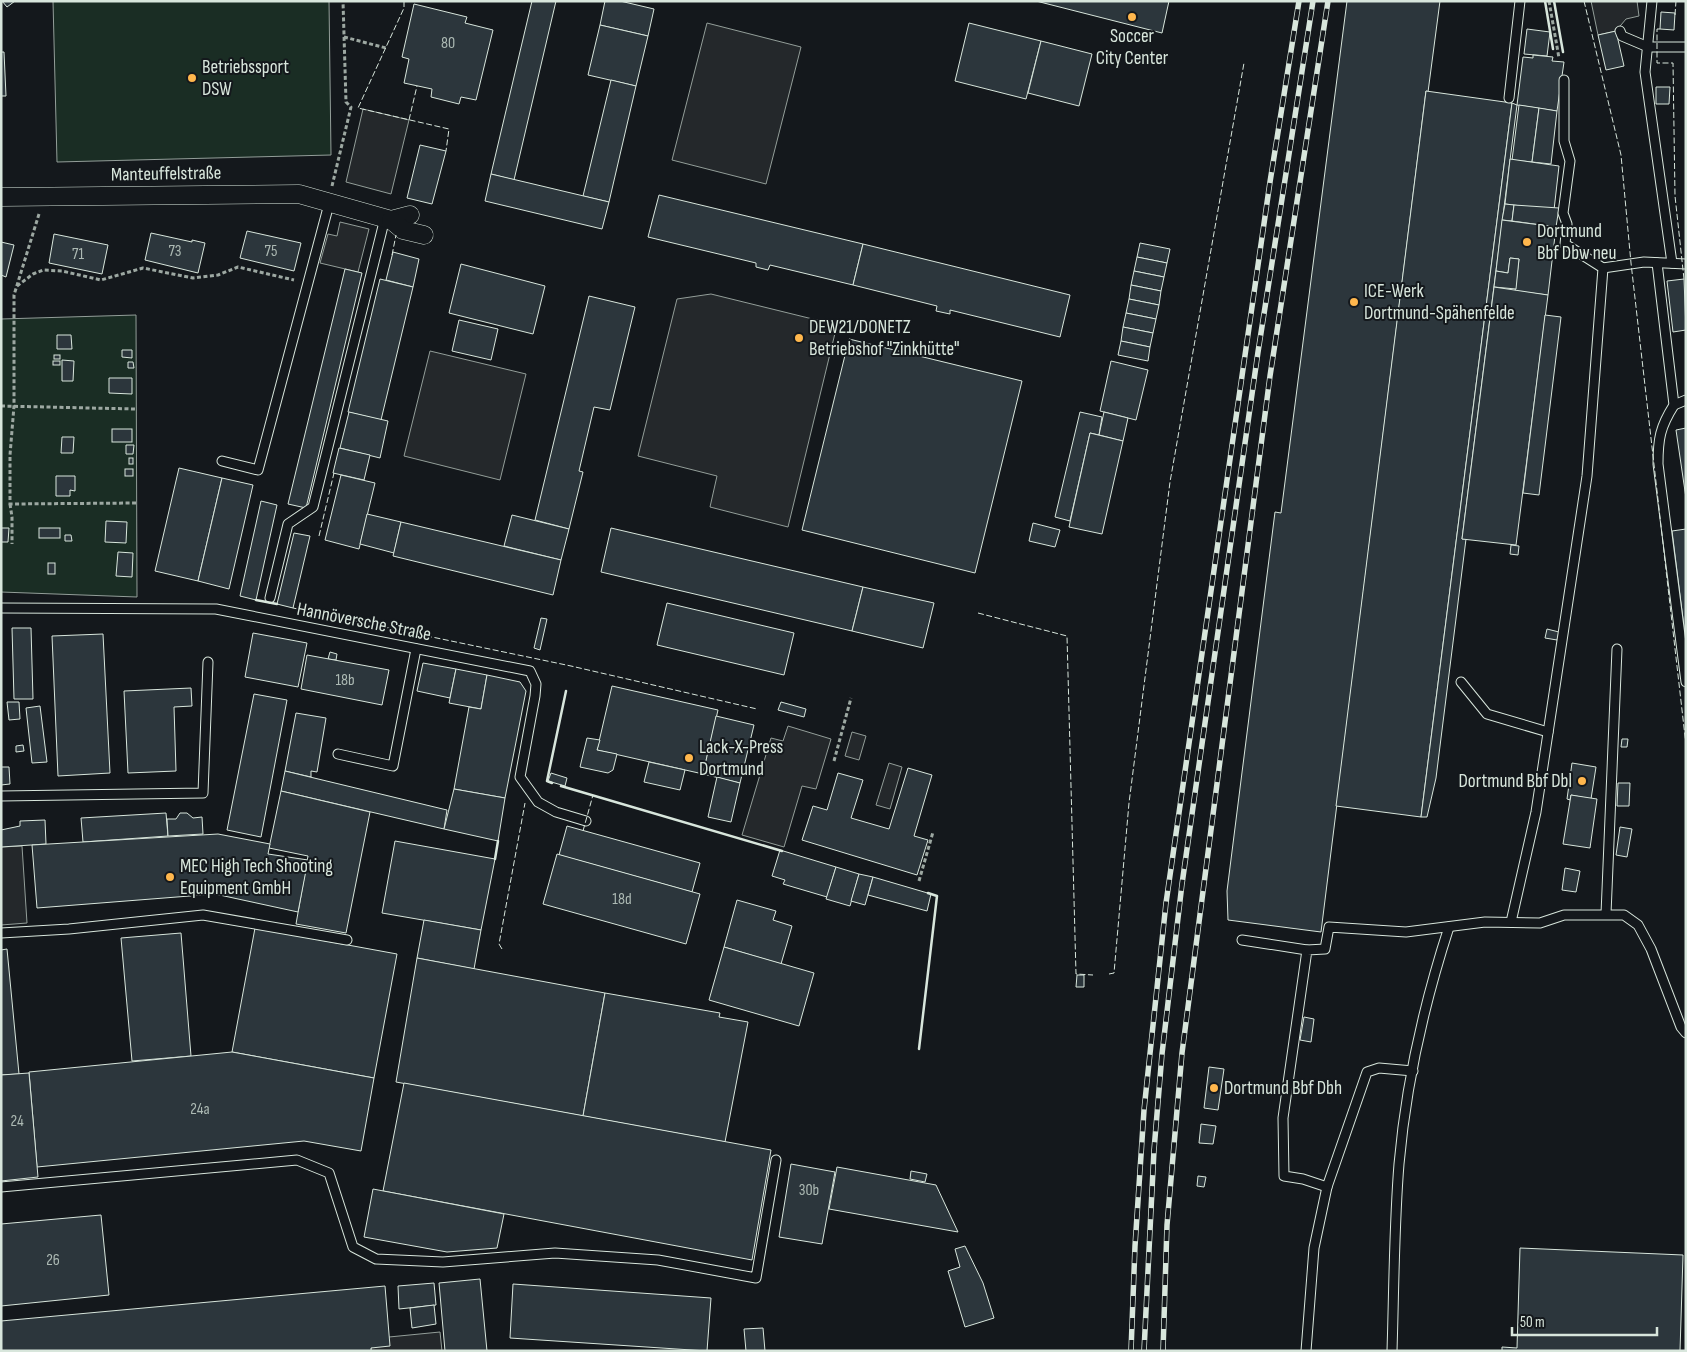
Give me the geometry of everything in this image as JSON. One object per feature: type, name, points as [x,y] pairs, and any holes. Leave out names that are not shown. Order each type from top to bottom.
[{"type":"street","name":"Manteuffelstraße","points":[[1,197],[299,194],[329,204],[388,219],[403,230],[424,236]]},
{"type":"street","name":"Manteuffelstraße","points":[[388,219],[410,215]]},
{"type":"lane","points":[[1509,98],[1520,1]]},
{"type":"lane","points":[[1652,1],[1645,72],[1672,263]]},
{"type":"lane","points":[[1620,31],[1622,36],[1648,47],[1686,47]]},
{"type":"lane","points":[[1564,80],[1564,141],[1570,161],[1563,213],[1567,224],[1565,244],[1603,268],[1644,262],[1686,264]]},
{"type":"lane","points":[[222,461],[258,470],[329,204]]},
{"type":"lane","points":[[270,598],[288,524],[313,508],[388,219]]},
{"type":"lane","points":[[1657,262],[1674,405],[1658,437],[1658,464],[1686,682]]},
{"type":"lane","points":[[1511,922],[1536,812],[1587,476],[1603,268]]},
{"type":"lane","points":[[1674,405],[1686,400]]},
{"type":"lane","name":"Hannöversche Straße","points":[[1,608],[216,609],[530,671],[536,684],[535,696],[520,777],[538,802],[556,812],[586,821]]},
{"type":"lane","points":[[338,754],[393,766],[416,649]]},
{"type":"lane","points":[[1606,914],[1617,649]]},
{"type":"lane","points":[[1,796],[203,793],[208,662]]},
{"type":"lane","points":[[1461,682],[1487,714],[1548,732]]},
{"type":"lane","points":[[1,933],[69,929],[203,915],[347,940]]},
{"type":"lane","points":[[1242,940],[1307,950],[1325,949],[1329,927],[1406,932],[1486,922],[1540,923],[1564,915],[1624,915],[1638,925],[1651,949],[1681,1027],[1686,1033]]},
{"type":"lane","points":[[1392,1351],[1399,1164],[1413,1071],[1429,988],[1449,927]]},
{"type":"lane","points":[[1307,950],[1283,1118],[1282,1159],[1284,1176],[1303,1179],[1327,1187]]},
{"type":"lane","points":[[1306,1351],[1314,1248],[1327,1187],[1367,1072],[1379,1068],[1413,1071]]},
{"type":"lane","points":[[1,1186],[297,1160],[329,1172],[354,1247],[376,1259],[443,1262],[555,1253],[658,1260],[756,1278],[776,1160]]},
{"type":"path","points":[[329,204],[335,169],[351,107],[346,102],[343,1]]},
{"type":"path","points":[[1549,1],[1559,58]]},
{"type":"path","points":[[344,37],[386,48]]},
{"type":"path","points":[[12,544],[10,455],[14,406],[13,318],[17,286],[44,196]]},
{"type":"path","points":[[17,286],[33,274],[44,270],[62,271],[101,280],[143,268],[193,278],[218,275],[238,267],[292,280]]},
{"type":"path","points":[[1,406],[135,408]]},
{"type":"path","points":[[10,504],[136,503]]},
{"type":"path","points":[[834,761],[851,698]]},
{"type":"path","points":[[919,881],[933,832]]},
{"type":"green space","name":"Betriebssport DSW","points":[[53,1],[329,1],[331,155],[57,162]]},
{"type":"green space","points":[[136,315],[137,597],[1,592],[1,319]]},
{"type":"shaded area","points":[[1591,1],[1637,1],[1639,16],[1626,19],[1616,31],[1598,35]]},
{"type":"shaded area","points":[[707,23],[801,47],[766,184],[672,160]]},
{"type":"shaded area","points":[[363,109],[409,120],[391,194],[346,182]]},
{"type":"shaded area","points":[[340,222],[369,229],[358,272],[320,263],[328,234],[337,236]]},
{"type":"shaded area","points":[[711,294],[837,325],[788,527],[710,507],[717,476],[638,456],[677,299]]},
{"type":"shaded area","points":[[430,351],[526,374],[500,480],[404,456]]},
{"type":"shaded area","points":[[788,726],[831,739],[816,789],[802,786],[784,847],[742,835],[771,738],[783,741]]},
{"type":"shaded area","points":[[852,732],[866,736],[859,760],[845,756]]},
{"type":"shaded area","points":[[889,763],[902,767],[890,809],[876,805]]},
{"type":"shaded area","points":[[22,846],[27,923],[1,925],[1,847]]},
{"type":"shaded area","points":[[440,1332],[442,1351],[371,1351],[371,1348],[389,1337]]},
{"type":"building","points":[[2,1],[15,1],[7,7]]},
{"type":"building","points":[[532,1],[556,1],[514,180],[491,174]]},
{"type":"building","points":[[605,1],[620,1],[654,9],[648,36],[600,25]]},
{"type":"building","name":"Soccer City Center","points":[[1036,1],[1169,1],[1162,33]]},
{"type":"building","name":"ICE-Werk Dortmund-Spähenfelde","points":[[1347,1],[1440,1],[1428,92],[1426,91],[1321,932],[1228,920],[1227,891],[1275,512],[1281,513]]},
{"type":"building","points":[[414,4],[467,17],[465,23],[493,30],[476,100],[461,97],[459,104],[431,97],[432,89],[404,83],[409,59],[402,57]]},
{"type":"building","points":[[1661,12],[1675,13],[1674,30],[1660,29]]},
{"type":"building","points":[[969,23],[1041,41],[1026,99],[955,81]]},
{"type":"building","points":[[600,25],[648,36],[636,86],[588,75]]},
{"type":"building","points":[[1527,29],[1550,32],[1547,56],[1524,54]]},
{"type":"building","points":[[1616,31],[1624,66],[1606,70],[1598,35]]},
{"type":"building","points":[[1041,41],[1092,54],[1079,106],[1028,93]]},
{"type":"building","points":[[1,52],[4,52],[6,96],[1,96]]},
{"type":"building","points":[[1533,55],[1553,57],[1552,61],[1564,62],[1557,111],[1517,105],[1523,57],[1533,58]]},
{"type":"building","points":[[611,80],[636,86],[609,202],[583,196]]},
{"type":"building","points":[[1656,87],[1670,87],[1669,104],[1656,104]]},
{"type":"building","name":"ICE-Werk Dortmund-Spähenfelde","points":[[1426,91],[1512,103],[1421,817],[1336,806]]},
{"type":"building","points":[[1512,103],[1517,105],[1462,539],[1466,539],[1436,778],[1427,817],[1421,817]]},
{"type":"building","points":[[1519,105],[1539,108],[1532,162],[1512,160]]},
{"type":"building","points":[[1539,108],[1557,111],[1551,164],[1532,162]]},
{"type":"building","points":[[420,145],[446,151],[432,204],[407,198]]},
{"type":"building","points":[[1510,159],[1559,166],[1554,210],[1505,204]]},
{"type":"building","points":[[491,174],[609,202],[602,229],[485,201]]},
{"type":"building","points":[[659,195],[863,244],[853,285],[770,265],[768,270],[756,267],[756,263],[648,237]]},
{"type":"building","points":[[1505,204],[1514,205],[1512,221],[1502,220]]},
{"type":"building","points":[[1514,205],[1559,208],[1556,227],[1512,221]]},
{"type":"building","name":"Dortmund Bbf Dbw neu","points":[[1502,220],[1556,227],[1548,295],[1515,291],[1519,259],[1510,258],[1508,273],[1496,271]]},
{"type":"building","points":[[247,231],[301,243],[294,271],[240,258]]},
{"type":"building","points":[[151,233],[205,243],[198,273],[145,260]]},
{"type":"building","points":[[54,234],[108,245],[102,274],[49,263]]},
{"type":"building","points":[[1,242],[14,245],[6,277],[1,275]]},
{"type":"building","points":[[1140,243],[1170,249],[1167,263],[1137,257]]},
{"type":"building","points":[[863,244],[1070,295],[1060,337],[950,310],[950,314],[936,311],[937,306],[853,285]]},
{"type":"building","points":[[393,252],[419,259],[413,287],[386,280]]},
{"type":"building","points":[[1137,257],[1167,263],[1164,277],[1134,271]]},
{"type":"building","points":[[1510,258],[1519,259],[1516,289],[1494,287],[1496,271],[1508,273]]},
{"type":"building","points":[[461,264],[545,286],[533,334],[449,313]]},
{"type":"building","points":[[345,269],[362,273],[306,508],[288,504]]},
{"type":"building","points":[[1134,271],[1164,277],[1161,291],[1131,285]]},
{"type":"building","points":[[380,279],[413,287],[381,420],[348,412]]},
{"type":"building","points":[[1684,279],[1686,330],[1673,332],[1667,281]]},
{"type":"building","points":[[1131,285],[1161,291],[1159,305],[1129,299]]},
{"type":"building","points":[[1494,287],[1548,295],[1516,545],[1462,539]]},
{"type":"building","points":[[589,296],[635,307],[610,410],[594,407],[579,471],[583,472],[569,529],[535,520]]},
{"type":"building","points":[[1129,299],[1159,305],[1156,319],[1126,313]]},
{"type":"building","points":[[1126,313],[1156,319],[1153,333],[1123,327]]},
{"type":"building","points":[[1545,315],[1561,317],[1539,495],[1523,493]]},
{"type":"building","points":[[459,320],[498,329],[491,360],[452,351]]},
{"type":"building","points":[[1123,327],[1153,333],[1150,347],[1121,341]]},
{"type":"building","points":[[57,335],[71,335],[72,349],[57,349]]},
{"type":"building","points":[[849,339],[1022,381],[975,573],[802,530]]},
{"type":"building","points":[[1121,341],[1150,347],[1148,361],[1118,355]]},
{"type":"building","points":[[122,350],[132,350],[132,358],[122,357]]},
{"type":"building","points":[[54,355],[60,355],[60,359],[54,359]]},
{"type":"building","points":[[62,360],[74,361],[73,381],[62,381]]},
{"type":"building","points":[[53,361],[60,361],[60,365],[53,365]]},
{"type":"building","points":[[1111,361],[1148,370],[1136,420],[1100,411]]},
{"type":"building","points":[[128,362],[133,362],[134,368],[128,368]]},
{"type":"building","points":[[109,378],[132,378],[132,394],[109,393]]},
{"type":"building","points":[[349,412],[388,421],[380,458],[340,448]]},
{"type":"building","points":[[1080,412],[1102,417],[1099,435],[1090,433],[1070,521],[1055,517]]},
{"type":"building","points":[[1104,412],[1128,418],[1123,441],[1099,435]]},
{"type":"building","points":[[1686,428],[1686,498],[1676,430]]},
{"type":"building","points":[[112,429],[132,429],[132,442],[112,442]]},
{"type":"building","points":[[1090,433],[1123,441],[1102,534],[1069,527]]},
{"type":"building","points":[[62,437],[74,437],[73,453],[61,453]]},
{"type":"building","points":[[126,445],[134,445],[133,454],[126,454]]},
{"type":"building","points":[[339,448],[370,455],[364,480],[333,473]]},
{"type":"building","points":[[129,458],[133,458],[133,464],[129,464]]},
{"type":"building","points":[[179,468],[222,478],[198,581],[155,571]]},
{"type":"building","points":[[125,469],[133,469],[133,476],[125,476]]},
{"type":"building","points":[[341,475],[375,483],[359,549],[325,540]]},
{"type":"building","points":[[56,476],[75,476],[75,491],[70,490],[70,496],[56,496]]},
{"type":"building","points":[[222,478],[253,485],[229,589],[198,581]]},
{"type":"building","points":[[261,501],[277,505],[256,600],[240,596]]},
{"type":"building","points":[[367,514],[401,522],[394,553],[360,544]]},
{"type":"building","points":[[512,515],[569,529],[561,560],[504,546]]},
{"type":"building","points":[[106,521],[127,522],[126,543],[105,542]]},
{"type":"building","points":[[401,522],[561,560],[553,595],[393,556]]},
{"type":"building","points":[[1033,523],[1060,530],[1055,547],[1029,541]]},
{"type":"building","points":[[1,528],[9,528],[8,542],[1,542]]},
{"type":"building","points":[[39,528],[60,528],[60,538],[39,538]]},
{"type":"building","points":[[611,528],[863,587],[852,631],[601,572]]},
{"type":"building","points":[[1686,529],[1686,643],[1672,531]]},
{"type":"building","points":[[294,533],[310,536],[293,608],[277,604]]},
{"type":"building","points":[[65,535],[71,535],[72,541],[65,541]]},
{"type":"building","points":[[1511,545],[1519,546],[1518,555],[1510,554]]},
{"type":"building","points":[[118,552],[133,553],[132,577],[116,576]]},
{"type":"building","points":[[48,563],[55,563],[55,574],[48,574]]},
{"type":"building","points":[[863,587],[934,603],[923,648],[852,631]]},
{"type":"building","points":[[667,603],[794,633],[784,675],[657,645]]},
{"type":"building","points":[[541,618],[547,619],[540,650],[534,648]]},
{"type":"building","points":[[12,628],[31,628],[33,699],[14,699]]},
{"type":"building","points":[[1547,629],[1559,632],[1557,640],[1545,638]]},
{"type":"building","points":[[253,633],[307,643],[298,687],[245,677]]},
{"type":"building","points":[[103,634],[110,773],[58,776],[52,636]]},
{"type":"building","points":[[330,652],[337,654],[336,660],[328,659]]},
{"type":"building","points":[[307,655],[389,670],[382,705],[301,689]]},
{"type":"building","points":[[423,663],[456,669],[450,698],[417,691]]},
{"type":"building","points":[[456,669],[487,675],[481,709],[449,703]]},
{"type":"building","points":[[487,675],[520,682],[526,691],[505,798],[454,789],[469,707],[481,709]]},
{"type":"building","points":[[612,686],[718,710],[703,774],[597,750]]},
{"type":"building","points":[[191,688],[192,706],[174,707],[176,771],[128,773],[124,691]]},
{"type":"building","points":[[254,694],[287,700],[261,837],[227,830]]},
{"type":"building","points":[[7,702],[19,702],[20,719],[9,720]]},
{"type":"building","points":[[781,702],[806,709],[804,717],[778,710]]},
{"type":"building","points":[[40,706],[47,762],[32,763],[26,708]]},
{"type":"building","points":[[296,713],[326,718],[317,772],[311,771],[311,777],[285,771]]},
{"type":"building","points":[[716,716],[754,725],[740,783],[703,774]]},
{"type":"building","points":[[587,738],[600,740],[597,750],[617,754],[613,770],[608,773],[580,767]]},
{"type":"building","points":[[1622,739],[1628,739],[1627,747],[1621,747]]},
{"type":"building","points":[[23,745],[24,751],[16,752],[16,746]]},
{"type":"building","points":[[649,762],[685,770],[680,790],[644,782]]},
{"type":"building","name":"Dortmund Bbf Dbl","points":[[1572,763],[1596,767],[1591,799],[1571,795],[1570,800],[1567,799]]},
{"type":"building","points":[[1,767],[9,767],[10,784],[1,785]]},
{"type":"building","points":[[908,768],[932,775],[914,836],[928,840],[917,875],[802,840],[813,806],[827,810],[838,773],[863,780],[851,818],[889,829]]},
{"type":"building","points":[[285,771],[447,810],[444,829],[281,791]]},
{"type":"building","points":[[551,773],[567,778],[565,786],[548,781]]},
{"type":"building","points":[[717,777],[740,783],[731,822],[708,817]]},
{"type":"building","points":[[1618,783],[1630,783],[1629,806],[1617,806]]},
{"type":"building","points":[[454,789],[505,798],[498,841],[444,829]]},
{"type":"building","points":[[281,791],[370,812],[346,933],[296,924],[308,856],[269,848]]},
{"type":"building","points":[[1571,795],[1597,799],[1590,848],[1563,844]]},
{"type":"building","points":[[166,813],[168,836],[83,842],[81,818]]},
{"type":"building","points":[[180,813],[187,813],[193,818],[202,817],[203,834],[168,836],[167,819],[176,819]]},
{"type":"building","points":[[45,820],[46,844],[1,847],[1,830],[20,826],[20,821]]},
{"type":"building","points":[[567,826],[700,863],[692,892],[559,855]]},
{"type":"building","points":[[1620,827],[1632,829],[1627,857],[1616,855]]},
{"type":"building","name":"MEC High Tech Shooting Equipment GmbH","points":[[218,834],[270,844],[268,854],[308,860],[298,912],[215,894],[37,908],[32,845]]},
{"type":"building","points":[[395,841],[495,859],[481,930],[382,913]]},
{"type":"building","points":[[780,850],[836,867],[827,897],[783,884],[785,880],[772,876]]},
{"type":"building","points":[[557,854],[700,894],[686,944],[543,904]]},
{"type":"building","points":[[836,867],[859,874],[850,906],[826,899]]},
{"type":"building","points":[[1565,868],[1580,871],[1576,892],[1562,890]]},
{"type":"building","points":[[859,874],[873,877],[865,905],[851,901]]},
{"type":"building","points":[[873,877],[931,894],[927,911],[868,895]]},
{"type":"building","points":[[737,900],[776,911],[773,920],[792,926],[781,964],[724,947]]},
{"type":"building","points":[[424,920],[481,930],[474,969],[417,958]]},
{"type":"building","points":[[255,928],[397,954],[374,1078],[232,1052]]},
{"type":"building","points":[[181,933],[191,1056],[132,1061],[121,938]]},
{"type":"building","points":[[724,947],[814,973],[799,1026],[709,1000]]},
{"type":"building","points":[[7,949],[19,1074],[1,1075],[1,950]]},
{"type":"building","points":[[417,958],[605,993],[583,1116],[396,1082]]},
{"type":"building","points":[[1077,975],[1084,975],[1084,987],[1076,987]]},
{"type":"building","points":[[605,993],[720,1013],[719,1017],[748,1022],[725,1142],[583,1116]]},
{"type":"building","points":[[1304,1017],[1314,1019],[1311,1042],[1300,1040]]},
{"type":"building","points":[[232,1052],[374,1078],[361,1151],[304,1141],[37,1167],[29,1072]]},
{"type":"building","name":"Dortmund Bbf Dbh","points":[[1209,1067],[1224,1069],[1218,1110],[1204,1108]]},
{"type":"building","points":[[29,1073],[38,1177],[1,1181],[1,1075]]},
{"type":"building","points":[[404,1083],[771,1150],[752,1260],[383,1191]]},
{"type":"building","points":[[1201,1124],[1216,1126],[1213,1144],[1199,1143]]},
{"type":"building","points":[[791,1164],[835,1172],[822,1244],[779,1237]]},
{"type":"building","points":[[837,1167],[936,1185],[958,1232],[829,1209]]},
{"type":"building","points":[[911,1171],[927,1174],[925,1182],[910,1179]]},
{"type":"building","points":[[1198,1176],[1206,1177],[1204,1187],[1197,1186]]},
{"type":"building","points":[[373,1189],[504,1214],[497,1248],[447,1252],[364,1237]]},
{"type":"building","points":[[101,1215],[109,1295],[1,1306],[1,1224]]},
{"type":"building","points":[[965,1246],[983,1283],[994,1318],[965,1327],[948,1271],[960,1267],[955,1249]]},
{"type":"building","points":[[1520,1248],[1683,1255],[1680,1351],[1502,1351],[1502,1347],[1517,1348]]},
{"type":"building","points":[[480,1279],[487,1351],[445,1351],[439,1283]]},
{"type":"building","points":[[434,1283],[436,1305],[399,1309],[398,1286]]},
{"type":"building","points":[[513,1284],[711,1298],[707,1351],[510,1338]]},
{"type":"building","points":[[385,1286],[390,1346],[371,1348],[371,1351],[1,1351],[1,1321]]},
{"type":"building","points":[[434,1305],[436,1324],[412,1328],[410,1308]]},
{"type":"building","points":[[763,1328],[765,1351],[746,1351],[744,1329]]},
{"type":"railway","points":[[1131,1351],[1135,1246],[1144,1110],[1166,903],[1270,182],[1299,1]]},
{"type":"railway","points":[[1144,1351],[1154,1150],[1162,1054],[1182,884],[1258,352],[1313,1]]},
{"type":"railway","points":[[1163,1351],[1167,1225],[1182,1053],[1270,376],[1328,1]]},
{"type":"fence","points":[[404,1],[404,8],[358,108],[449,129],[446,151]]},
{"type":"fence","points":[[1584,1],[1621,155],[1631,263],[1686,745]]},
{"type":"fence","points":[[1675,15],[1676,1]]},
{"type":"fence","points":[[1660,29],[1657,29],[1657,63],[1673,63],[1675,196],[1684,279]]},
{"type":"fence","points":[[1109,974],[1114,973],[1129,803],[1170,482],[1244,63]]},
{"type":"fence","points":[[409,120],[417,86]]},
{"type":"fence","points":[[392,255],[396,235]]},
{"type":"fence","points":[[319,536],[334,473]]},
{"type":"fence","points":[[293,608],[571,666],[757,709]]},
{"type":"fence","points":[[978,613],[1067,636],[1076,974],[1093,975]]},
{"type":"fence","points":[[583,831],[593,795]]},
{"type":"fence","points":[[502,949],[499,944],[525,803]]},
{"type":"wall","points":[[1545,1],[1553,49]]},
{"type":"wall","points":[[1554,1],[1563,52]]},
{"type":"wall","points":[[256,600],[277,604]]},
{"type":"wall","points":[[552,783],[547,781],[566,691]]},
{"type":"wall","points":[[561,786],[782,851]]},
{"type":"wall","points":[[495,859],[498,841]]},
{"type":"wall","points":[[919,1049],[937,896],[928,893]]},
{"type":"place","name":"Soccer City Center","points":[[1132,17]]},
{"type":"place","name":"Betriebssport DSW","points":[[192,78]]},
{"type":"place","name":"Dortmund Bbf Dbw neu","points":[[1527,242]]},
{"type":"place","name":"ICE-Werk Dortmund-Spähenfelde","points":[[1354,302]]},
{"type":"place","name":"DEW21/DONETZ Betriebshof \"Zinkhütte\"","points":[[799,338]]},
{"type":"place","name":"Lack-X-Press Dortmund","points":[[689,758]]},
{"type":"place","name":"Dortmund Bbf Dbl","points":[[1582,781]]},
{"type":"place","name":"MEC High Tech Shooting Equipment GmbH","points":[[170,877]]},
{"type":"place","name":"Dortmund Bbf Dbh","points":[[1214,1088]]}]
